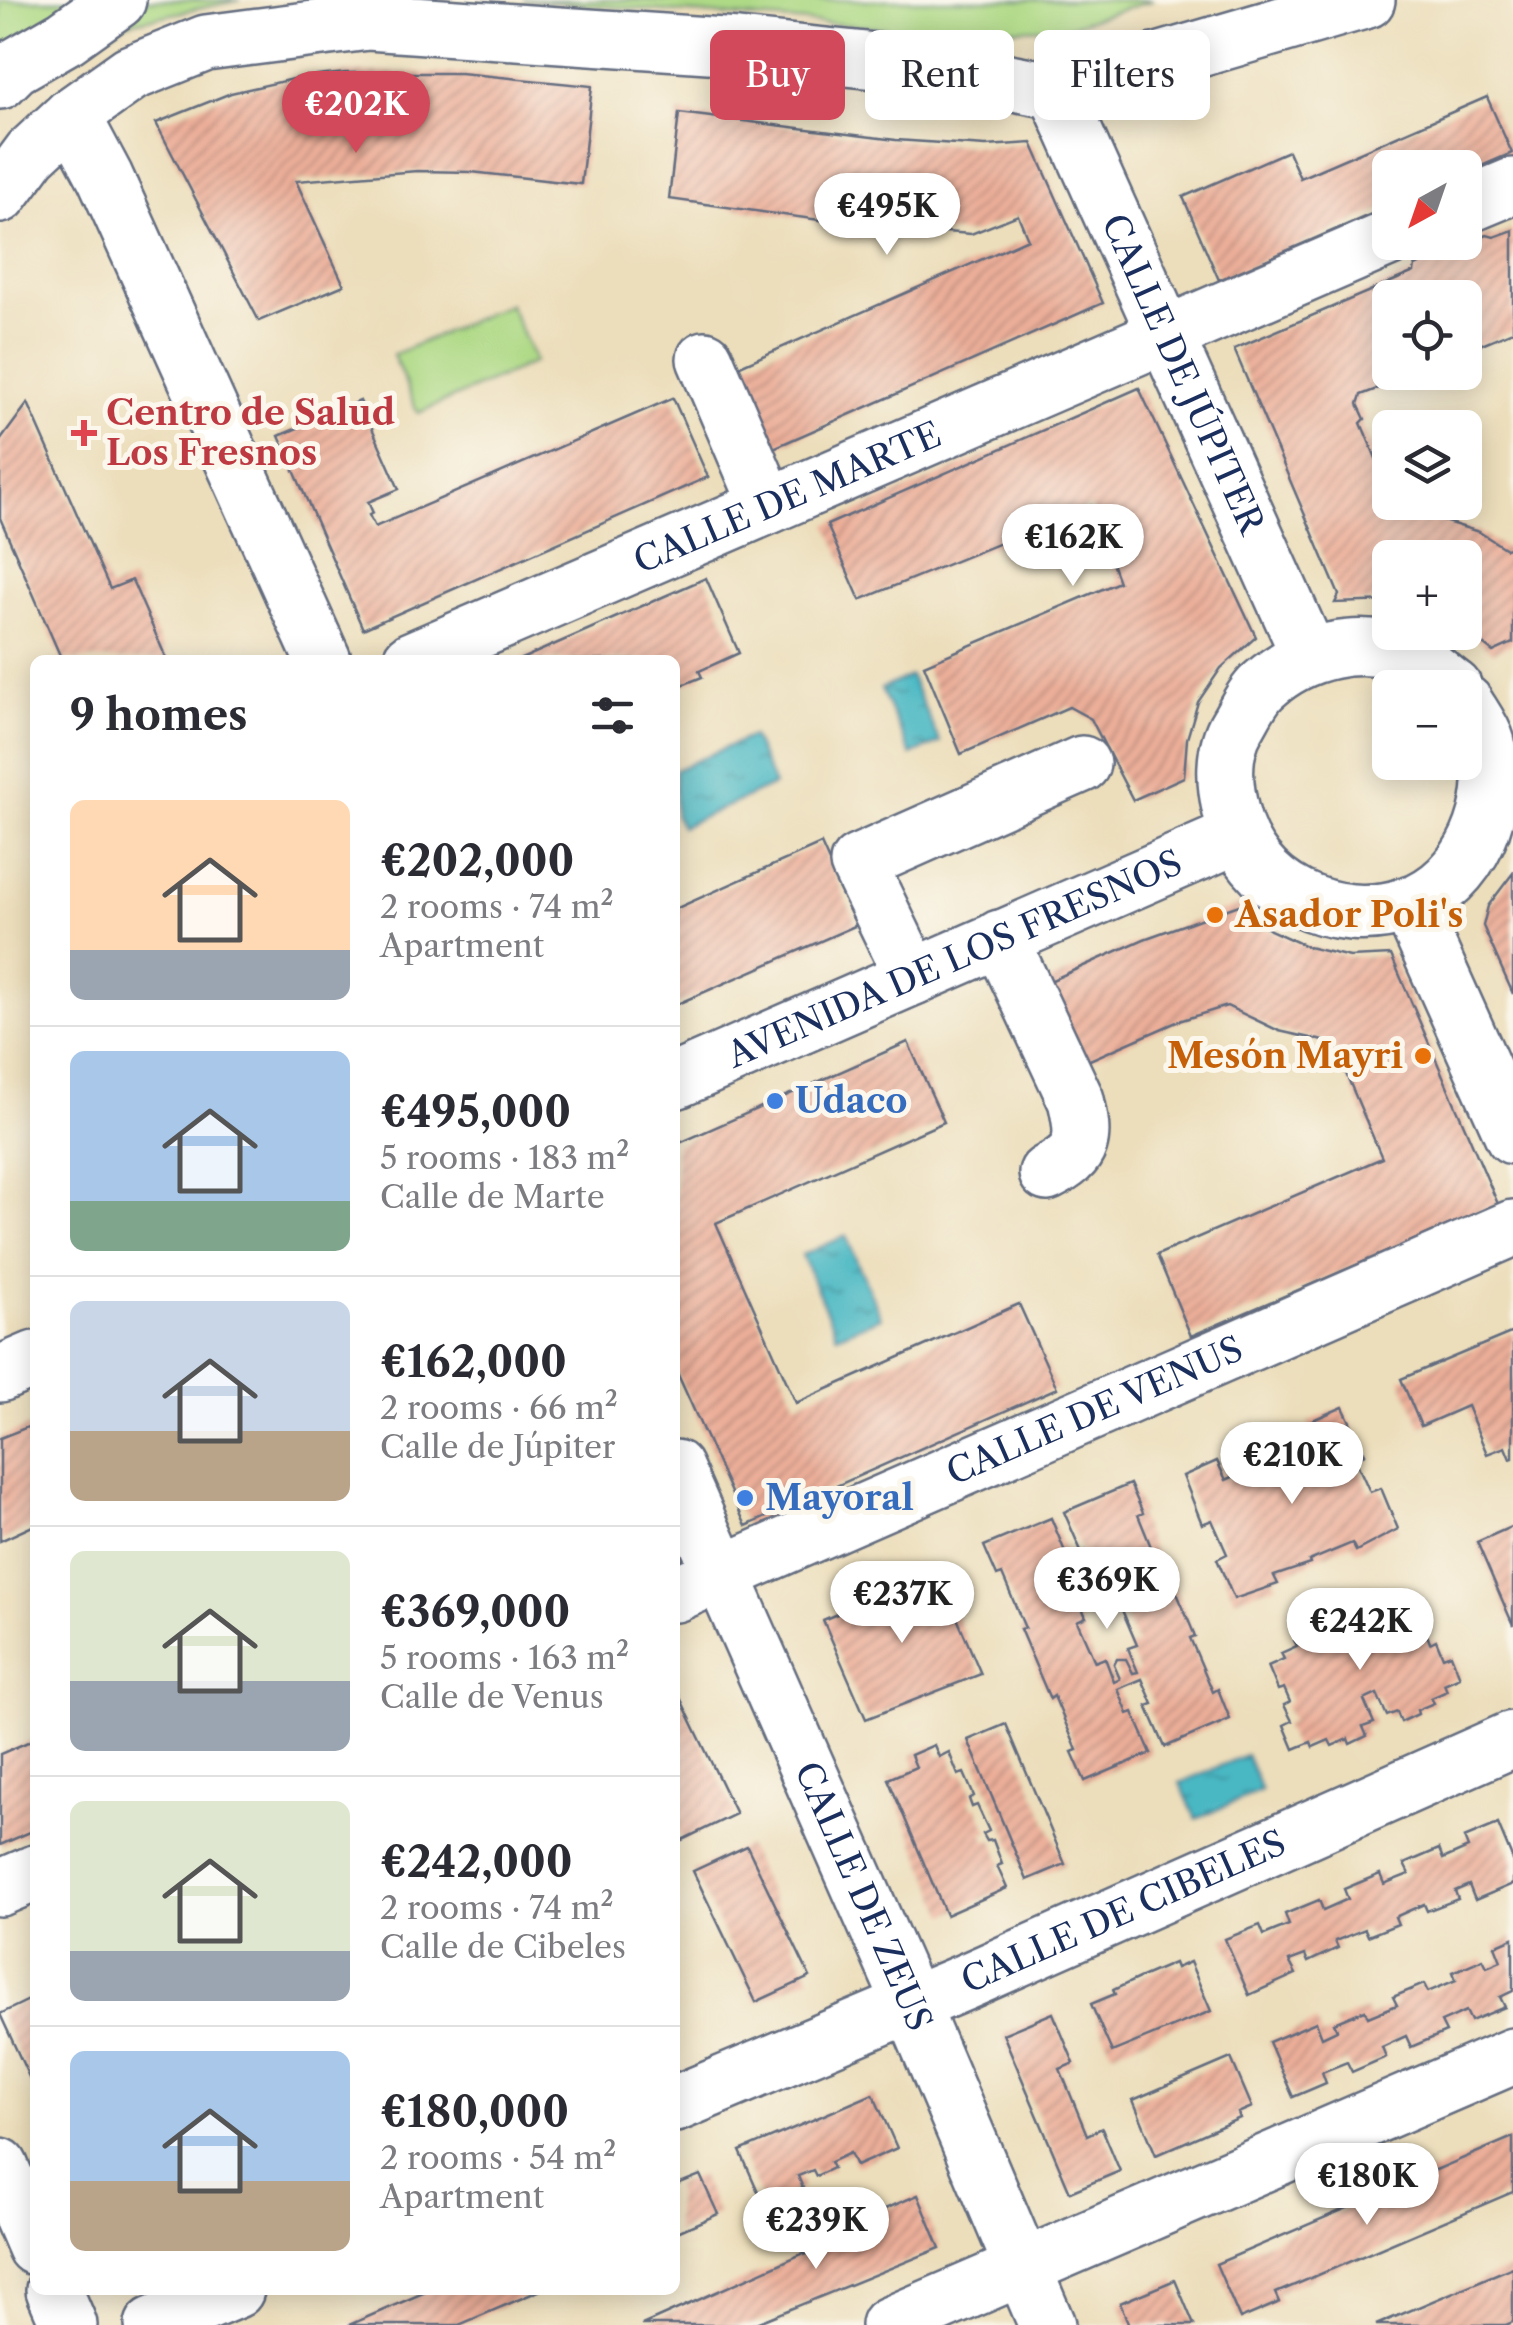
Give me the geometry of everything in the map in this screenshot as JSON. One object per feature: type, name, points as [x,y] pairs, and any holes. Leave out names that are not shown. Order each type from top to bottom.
[{"type":"street","points":[[0,82],[14,67],[118,0]]},
{"type":"street","points":[[1210,46],[1367,0]]},
{"type":"street","points":[[0,195],[32,152],[72,115],[131,73],[206,44],[368,22],[738,46],[925,66],[1034,88]]},
{"type":"street","points":[[72,115],[105,177],[320,655]]},
{"type":"street","name":"CALLE DE JÚPITER","points":[[1068,120],[1309,655]]},
{"type":"street","points":[[1482,199],[1513,186]]},
{"type":"street","name":"CALLE DE MARTE","points":[[423,655],[1372,246]]},
{"type":"street","points":[[705,359],[768,506]]},
{"type":"street","points":[[1430,670],[1412,657],[1360,646],[1309,655],[1261,687],[1233,732],[1224,782],[1236,836],[1267,878],[1310,905],[1354,914],[1409,904],[1446,882],[1478,841],[1492,793],[1488,724]]},
{"type":"street","points":[[913,977],[858,862],[1082,764]]},
{"type":"street","name":"AVENIDA DE LOS FRESNOS","points":[[680,1080],[1236,836]]},
{"type":"street","points":[[1409,904],[1513,1136]]},
{"type":"street","points":[[1000,938],[1076,1100],[1081,1120],[1083,1137],[1075,1154],[1047,1174]]},
{"type":"street","name":"CALLE DE VENUS","points":[[699,1583],[1513,1228]]},
{"type":"street","points":[[0,1374],[30,1361]]},
{"type":"street","name":"CALLE DE ZEUS","points":[[680,1492],[699,1583],[912,2004],[1046,2325]]},
{"type":"street","name":"CALLE DE CIBELES","points":[[680,2102],[912,2004],[1513,1738]]},
{"type":"street","points":[[0,1888],[30,1875]]},
{"type":"street","points":[[889,2325],[1513,2056]]},
{"type":"street","points":[[0,2166],[30,2235]]},
{"type":"street","points":[[56,2295],[69,2325]]},
{"type":"street","points":[[153,2325],[224,2295]]},
{"type":"green space","points":[[0,0],[241,0],[128,23],[26,82],[0,110]]},
{"type":"green space","points":[[523,0],[1153,0],[1064,28],[912,30]]},
{"type":"green space","points":[[509,304],[535,362],[418,413],[393,355]]},
{"type":"water","points":[[910,676],[940,742],[911,755],[881,689]]},
{"type":"water","points":[[752,736],[774,785],[681,827],[680,768]]},
{"type":"water","points":[[846,1236],[881,1317],[837,1336],[802,1255]]},
{"type":"water","points":[[1246,1755],[1261,1790],[1196,1819],[1180,1783]]},
{"type":"building","points":[[346,73],[460,73],[592,86],[581,184],[471,172],[417,171],[296,181],[344,285],[259,321],[156,123],[231,93],[297,78]]},
{"type":"building","points":[[1487,97],[1512,153],[1482,166],[1482,150],[1372,150],[1372,214],[1219,280],[1183,197],[1288,151],[1300,178]]},
{"type":"building","points":[[679,113],[710,117],[710,120],[896,140],[986,146],[1032,143],[1103,303],[760,454],[724,373],[1028,239],[1018,215],[971,234],[856,225],[669,199]]},
{"type":"building","points":[[1513,230],[1513,331],[1482,344],[1482,280],[1395,280],[1429,260],[1482,260],[1482,237]]},
{"type":"building","points":[[1372,290],[1374,390],[1361,395],[1358,404],[1372,449],[1372,520],[1440,520],[1479,532],[1506,549],[1513,547],[1513,643],[1493,652],[1482,643],[1482,540],[1372,540],[1372,602],[1335,603],[1339,595],[1234,349]]},
{"type":"building","points":[[1139,388],[1256,637],[1221,668],[1198,702],[1187,739],[1184,777],[1133,800],[1091,719],[1069,707],[961,754],[924,665],[1119,582],[1091,506],[860,600],[827,525]]},
{"type":"building","points":[[673,398],[708,477],[363,629],[279,436],[360,401],[399,489],[368,502],[375,527]]},
{"type":"building","points":[[28,403],[110,589],[132,580],[165,655],[60,655],[0,518],[0,441]]},
{"type":"building","points":[[706,578],[739,653],[699,671],[702,677],[680,686],[680,655],[530,655]]},
{"type":"building","points":[[821,844],[857,925],[680,1003],[680,907]]},
{"type":"building","points":[[1513,873],[1513,994],[1483,926],[1488,906]]},
{"type":"building","points":[[1239,905],[1270,930],[1308,947],[1350,957],[1391,955],[1498,1204],[1191,1336],[1157,1255],[1382,1158],[1333,1043],[1279,1031],[1227,1006],[1179,1021],[1076,1066],[1041,985],[1144,939]]},
{"type":"building","points":[[908,1042],[944,1122],[716,1223],[796,1403],[1019,1304],[1057,1388],[746,1526],[680,1379],[680,1143]]},
{"type":"building","points":[[1513,1332],[1513,1458],[1510,1459],[1505,1447],[1487,1454],[1467,1406],[1421,1426],[1401,1379]]},
{"type":"building","points":[[1343,1407],[1365,1454],[1355,1459],[1370,1492],[1381,1488],[1398,1529],[1356,1551],[1352,1543],[1309,1561],[1310,1564],[1274,1576],[1278,1584],[1234,1599],[1217,1559],[1227,1554],[1212,1520],[1202,1524],[1183,1476],[1217,1461],[1226,1480],[1303,1444],[1304,1447],[1317,1441],[1308,1422]]},
{"type":"building","points":[[30,1426],[30,1527],[0,1541],[0,1438]]},
{"type":"building","points":[[1130,1484],[1160,1569],[1166,1567],[1195,1636],[1190,1638],[1213,1692],[1218,1689],[1230,1719],[1165,1747],[1147,1706],[1153,1704],[1142,1679],[1118,1689],[1151,1753],[1085,1781],[1072,1752],[1077,1750],[1020,1629],[1025,1628],[1002,1574],[997,1576],[984,1546],[1051,1518],[1068,1559],[1063,1561],[1073,1585],[1097,1575],[1086,1551],[1082,1553],[1064,1512]],"holes":[[[1101,1584],[1111,1607],[1119,1603],[1137,1645],[1128,1648],[1138,1672],[1133,1673],[1126,1659],[1117,1659],[1114,1665],[1120,1679],[1114,1682],[1105,1658],[1095,1662],[1077,1621],[1086,1617],[1076,1594],[1082,1592],[1087,1605],[1095,1608],[1102,1602],[1096,1586]]]},
{"type":"building","points":[[1513,1526],[1513,1625],[1477,1542]]},
{"type":"building","points":[[937,1571],[981,1674],[866,1719],[823,1620]]},
{"type":"building","points":[[1419,1601],[1429,1625],[1424,1627],[1430,1643],[1436,1640],[1443,1657],[1451,1654],[1460,1677],[1444,1684],[1447,1691],[1431,1698],[1434,1703],[1401,1722],[1397,1712],[1387,1716],[1377,1694],[1364,1700],[1374,1723],[1363,1727],[1367,1736],[1350,1744],[1348,1739],[1332,1746],[1329,1740],[1294,1749],[1284,1725],[1292,1721],[1284,1705],[1290,1702],[1284,1688],[1278,1690],[1268,1666],[1284,1659],[1281,1653],[1297,1646],[1294,1640],[1326,1621],[1331,1632],[1350,1623],[1346,1613],[1361,1606],[1363,1610],[1382,1602],[1384,1609],[1401,1602],[1403,1608]]},
{"type":"building","points":[[680,1697],[736,1814],[682,1840],[680,1835]]},
{"type":"building","points":[[1006,1724],[1065,1864],[1027,1880],[968,1740]]},
{"type":"building","points":[[30,1741],[30,1832],[0,1845],[0,1754]]},
{"type":"building","points":[[934,1745],[939,1757],[949,1752],[958,1775],[964,1773],[974,1796],[969,1799],[972,1807],[977,1805],[989,1831],[983,1834],[987,1841],[993,1840],[1002,1864],[997,1866],[1007,1888],[946,1915],[888,1779],[916,1767],[911,1755]]},
{"type":"building","points":[[1498,1824],[1513,1860],[1513,1884],[1475,1900],[1469,1885],[1455,1891],[1458,1899],[1427,1911],[1424,1904],[1395,1917],[1398,1924],[1368,1936],[1365,1929],[1335,1941],[1338,1948],[1308,1962],[1305,1955],[1289,1961],[1296,1974],[1249,1995],[1225,1939],[1260,1925],[1264,1935],[1289,1925],[1285,1914],[1319,1900],[1323,1910],[1348,1899],[1344,1889],[1380,1874],[1384,1884],[1409,1874],[1404,1864],[1439,1849],[1443,1859],[1468,1848],[1464,1838]]},
{"type":"building","points":[[747,1846],[810,1977],[756,2002],[693,1871]]},
{"type":"building","points":[[1513,1938],[1513,1991],[1500,1997],[1505,2007],[1471,2021],[1466,2011],[1441,2022],[1446,2032],[1411,2047],[1406,2036],[1382,2047],[1386,2057],[1352,2072],[1347,2062],[1322,2072],[1326,2083],[1293,2097],[1269,2042],[1316,2022],[1322,2037],[1337,2030],[1334,2023],[1365,2010],[1368,2017],[1397,2005],[1393,1997],[1424,1984],[1428,1992],[1456,1980],[1453,1972],[1483,1959],[1487,1967],[1501,1961],[1495,1946]]},
{"type":"building","points":[[1190,1962],[1211,2011],[1112,2052],[1091,2004],[1174,1963],[1176,1968]]},
{"type":"building","points":[[30,1999],[30,2079],[0,2014]]},
{"type":"building","points":[[1053,2013],[1074,2063],[1060,2069],[1087,2135],[1102,2128],[1120,2171],[1070,2192],[1003,2034]]},
{"type":"building","points":[[1231,2058],[1252,2107],[1238,2113],[1240,2118],[1156,2155],[1133,2100]]},
{"type":"building","points":[[873,2094],[897,2148],[856,2166],[850,2153],[830,2162],[833,2168],[816,2176],[813,2170],[798,2176],[803,2188],[764,2205],[740,2151]]},
{"type":"building","points":[[1513,2137],[1513,2192],[1276,2293],[1280,2302],[1240,2319],[1216,2264]]},
{"type":"building","points":[[700,2175],[718,2214],[680,2231],[680,2183]]},
{"type":"building","points":[[918,2195],[940,2248],[751,2325],[642,2325],[882,2222],[878,2212]]},
{"type":"building","points":[[1513,2267],[1513,2322],[1506,2325],[1376,2325]]},
{"type":"building","points":[[1175,2280],[1194,2325],[1129,2325],[1120,2303]]},
{"type":"building","points":[[418,2295],[529,2295],[459,2325],[349,2325]]},
{"type":"place","name":"Centro de Salud Los Fresnos","points":[[84,433]]},
{"type":"place","name":"Asador Poli's","points":[[1215,915]]},
{"type":"place","name":"Mesón Mayri","points":[[1423,1056]]},
{"type":"place","name":"Udaco","points":[[775,1101]]},
{"type":"place","name":"Mayoral","points":[[745,1498]]}]
